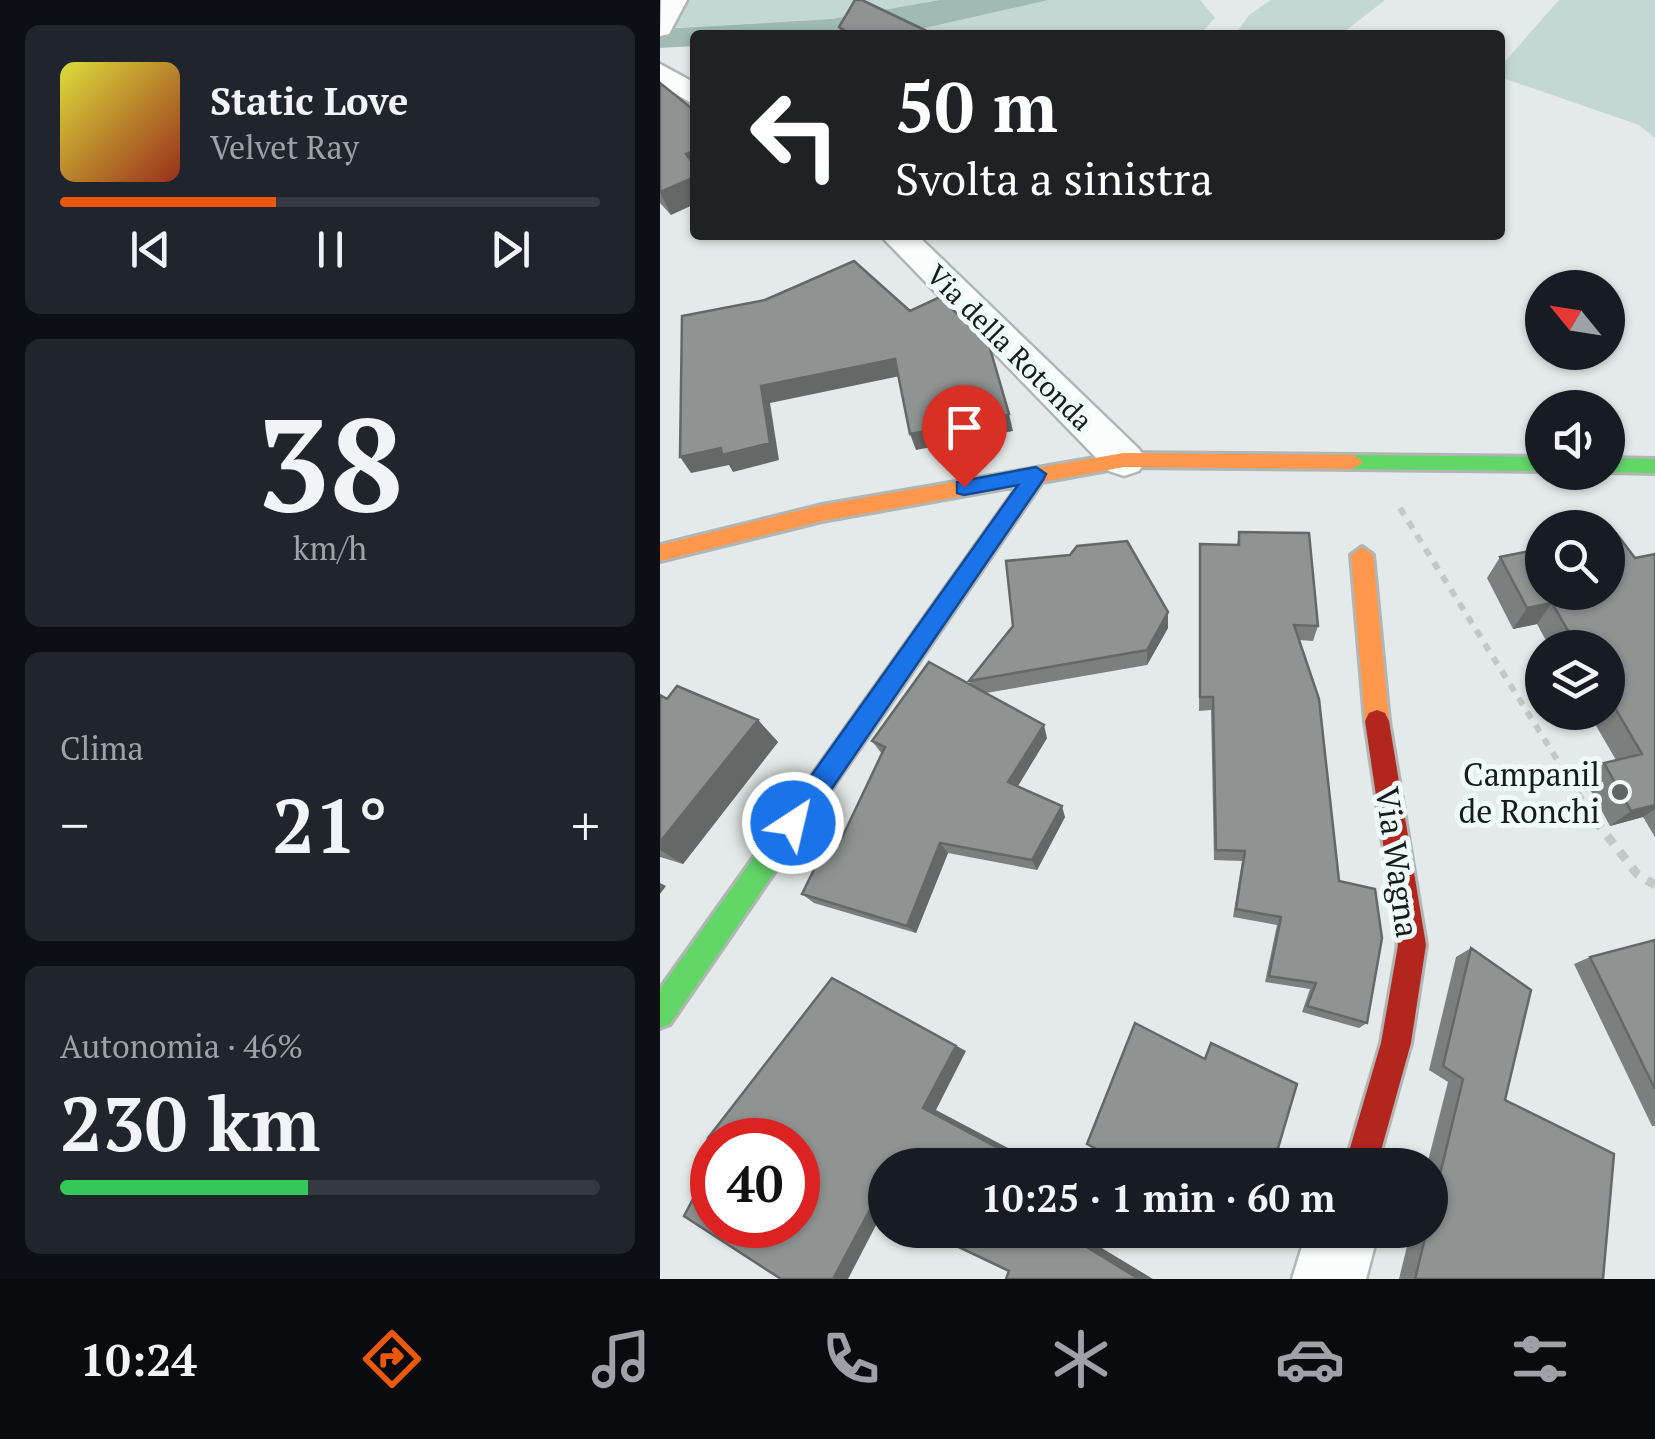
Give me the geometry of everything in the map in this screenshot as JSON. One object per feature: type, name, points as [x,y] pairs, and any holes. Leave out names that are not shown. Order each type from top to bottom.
[{"type":"street","points":[[660,72],[690,93]]},
{"type":"street","name":"Via della Rotonda","points":[[902,240],[1124,460]]},
{"type":"street","points":[[660,553],[822,513],[1124,460],[1525,464]]},
{"type":"street","points":[[1625,465],[1655,466]]},
{"type":"street","points":[[660,1014],[1036,474]]},
{"type":"street","name":"Via Wagna","points":[[1362,555],[1376,711],[1412,945],[1396,1043],[1366,1148]]},
{"type":"street","points":[[1329,1279],[1338,1248]]},
{"type":"path","points":[[1390,493],[1604,836],[1637,874],[1655,885]]},
{"type":"shaded area","points":[[684,0],[940,0],[831,19],[670,28]]},
{"type":"shaded area","points":[[940,0],[1049,0],[916,30],[690,30],[690,46],[660,48],[660,29],[831,19]]},
{"type":"shaded area","points":[[1049,0],[1200,0],[1215,18],[1204,30],[916,30]]},
{"type":"shaded area","points":[[1271,0],[1385,0],[1346,30],[1238,30],[1249,15]]},
{"type":"shaded area","points":[[1559,0],[1655,0],[1655,138],[1639,125],[1505,79],[1505,61]]},
{"type":"building","points":[[855,0],[862,0],[925,30],[844,30],[839,27]]},
{"type":"building","points":[[660,83],[690,107],[690,153],[686,154],[690,159],[690,179],[660,192]]},
{"type":"building","points":[[854,261],[910,311],[940,297],[989,345],[1009,414],[910,434],[895,359],[761,386],[770,443],[722,455],[721,448],[680,457],[682,316],[765,300]]},
{"type":"building","points":[[1239,532],[1309,533],[1318,626],[1294,625],[1319,699],[1339,881],[1375,889],[1382,938],[1367,1023],[1307,1006],[1316,983],[1269,976],[1281,917],[1236,909],[1245,851],[1216,850],[1213,697],[1200,697],[1200,544],[1239,545]]},
{"type":"building","points":[[1127,541],[1168,612],[1147,650],[969,681],[1013,626],[1006,561],[1070,555],[1077,546]]},
{"type":"building","points":[[1625,545],[1635,558],[1655,554],[1655,805],[1631,811],[1604,763],[1642,754],[1625,725],[1625,630],[1568,630],[1556,610],[1625,610]]},
{"type":"building","points":[[1525,552],[1525,604],[1500,557]]},
{"type":"building","points":[[929,662],[1044,725],[1008,782],[1062,806],[1032,860],[940,843],[907,926],[802,894],[828,841],[839,844],[885,747],[872,741]]},
{"type":"building","points":[[677,686],[758,720],[660,842],[660,695],[667,699]]},
{"type":"building","points":[[1655,940],[1655,1089],[1590,957]]},
{"type":"building","points":[[1471,948],[1531,990],[1505,1100],[1614,1154],[1603,1279],[1415,1279],[1423,1248],[1448,1248],[1446,1148],[1463,1079],[1443,1066]]},
{"type":"building","points":[[832,978],[956,1046],[923,1108],[998,1148],[868,1148],[868,1213],[833,1279],[781,1279],[733,1248],[820,1248],[820,1118],[724,1118]]},
{"type":"building","points":[[1135,1023],[1205,1059],[1211,1043],[1297,1084],[1278,1148],[1094,1148],[1087,1144]]},
{"type":"building","points":[[961,1248],[1088,1248],[1139,1279],[1006,1279],[1009,1271]]},
{"type":"traffic: fast","points":[[1353,462],[1525,464]]},
{"type":"traffic: fast","points":[[1625,465],[1655,466]]},
{"type":"traffic: fast","points":[[660,1014],[945,606]]},
{"type":"traffic: slow","points":[[660,553],[822,513],[1124,460],[1353,462]]},
{"type":"traffic: slow","points":[[945,606],[1036,475]]},
{"type":"traffic: slow","points":[[1362,555],[1377,721]]},
{"type":"traffic: jam","points":[[1366,1148],[1396,1043],[1412,945],[1377,721]]},
{"type":"place","name":"Campanil de Ronchi","points":[[1620,792]]},
{"type":"route","points":[[793,823],[1036,474],[964,487]]}]
